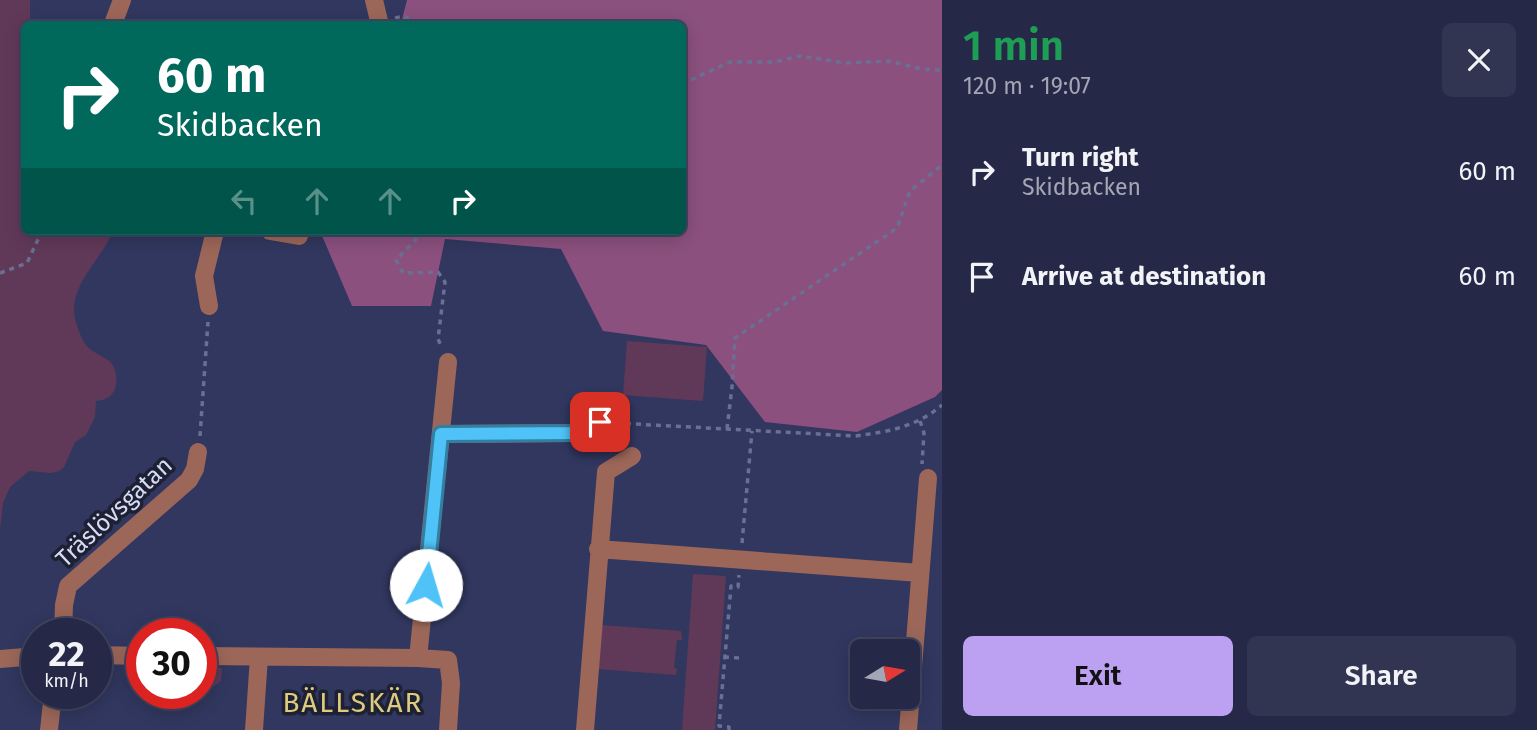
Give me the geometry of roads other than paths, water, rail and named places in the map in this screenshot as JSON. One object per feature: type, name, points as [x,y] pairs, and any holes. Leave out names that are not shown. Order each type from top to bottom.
[{"type":"street","points":[[114,21],[122,0]]},
{"type":"street","points":[[209,306],[204,275],[214,235]]},
{"type":"street","points":[[293,235],[299,236]]},
{"type":"street","points":[[418,658],[447,362]]},
{"type":"street","points":[[441,434],[571,433],[600,422]]},
{"type":"street","name":"Träslövsgatan","points":[[64,618],[68,586],[189,480],[195,469],[198,452]]},
{"type":"street","points":[[584,730],[606,472],[632,456]]},
{"type":"street","points":[[908,730],[928,478]]},
{"type":"street","points":[[598,549],[920,573]]},
{"type":"street","points":[[217,656],[448,660],[451,683],[448,730]]},
{"type":"street","points":[[0,659],[21,657]]},
{"type":"street","points":[[254,730],[259,657]]},
{"type":"street","points":[[50,730],[52,709]]},
{"type":"district","name":"BÄLLSKÄR","points":[[353,702]]}]
